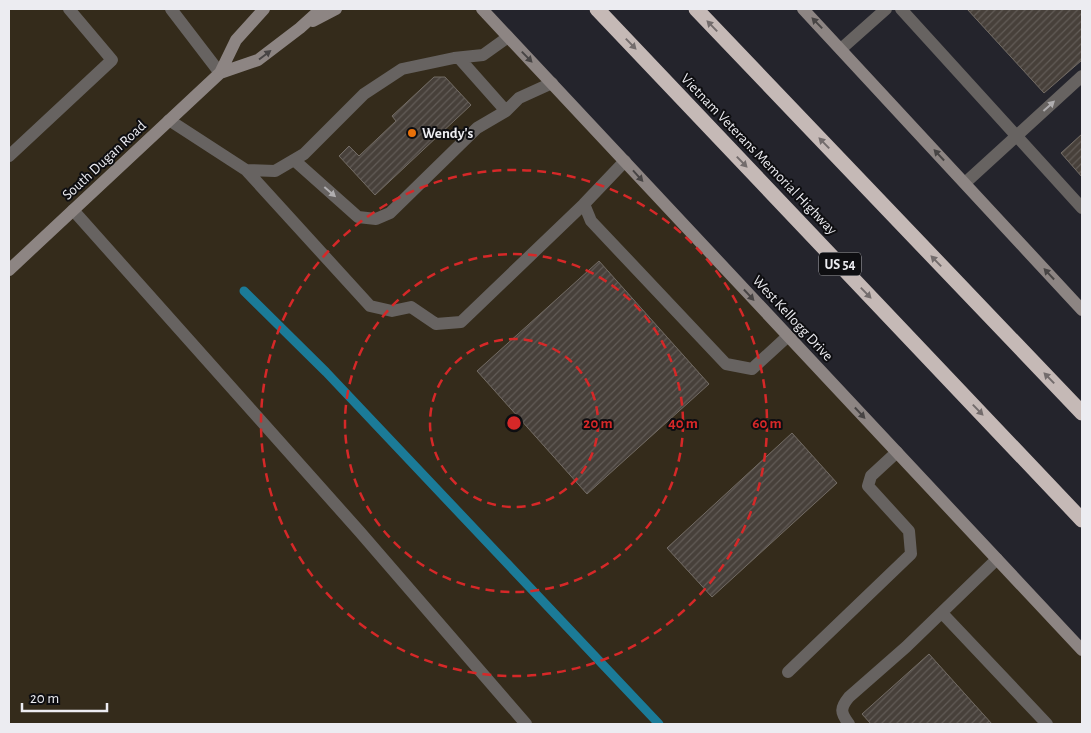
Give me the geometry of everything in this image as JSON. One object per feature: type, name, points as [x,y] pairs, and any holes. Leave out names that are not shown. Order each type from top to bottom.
[{"type":"highway","name":"Vietnam Veterans Memorial Highway","points":[[597,9],[1082,520]]},
{"type":"highway","points":[[696,9],[1082,413]]},
{"type":"main road","name":"South Dugan Road","points":[[9,270],[220,73],[236,40],[256,14],[264,9]]},
{"type":"main road","name":"South Dugan Road","points":[[220,73],[258,60],[300,28],[321,9]]},
{"type":"main road","points":[[300,28],[336,9]]},
{"type":"main road","name":"West Kellogg Drive","points":[[482,9],[1082,650]]},
{"type":"main road","points":[[496,9],[504,33]]},
{"type":"main road","points":[[803,9],[1082,310]]},
{"type":"lane","points":[[9,156],[112,60],[69,9]]},
{"type":"lane","points":[[171,9],[220,73]]},
{"type":"lane","points":[[841,49],[886,9]]},
{"type":"lane","points":[[901,9],[1082,208]]},
{"type":"lane","points":[[246,170],[275,171],[304,154],[364,94],[402,69],[458,58],[483,56],[504,33]]},
{"type":"lane","points":[[458,58],[506,111]]},
{"type":"lane","points":[[964,183],[1082,76]]},
{"type":"lane","points":[[294,160],[358,217],[376,219],[390,213],[477,128],[506,111],[519,98],[552,83]]},
{"type":"lane","points":[[170,120],[246,170],[370,306],[392,311],[411,307],[436,324],[460,322],[584,204],[625,161]]},
{"type":"lane","points":[[584,204],[591,221],[726,364],[752,369],[788,336]]},
{"type":"lane","points":[[73,210],[389,565],[526,724]]},
{"type":"lane","points":[[788,672],[911,554],[909,531],[868,486],[871,476],[897,452]]},
{"type":"lane","points":[[848,724],[842,714],[842,706],[849,697],[942,613],[997,559]]},
{"type":"lane","points":[[942,613],[1047,724]]},
{"type":"shaded area","points":[[9,9],[479,9],[1082,654],[1082,724],[9,724]]},
{"type":"building","points":[[967,9],[1082,9],[1082,60],[1044,93]]},
{"type":"building","name":"Wendy's","points":[[434,77],[445,77],[471,105],[375,195],[339,156],[349,146],[359,156],[396,121],[392,116]]},
{"type":"building","points":[[1082,134],[1082,177],[1061,153]]},
{"type":"building","points":[[599,261],[709,384],[587,494],[477,371]]},
{"type":"building","points":[[792,433],[837,483],[712,597],[667,548]]},
{"type":"building","points":[[929,654],[992,724],[871,724],[862,714]]},
{"type":"waterway","points":[[244,291],[326,372],[659,724]]},
{"type":"place","name":"Wendy's","points":[[412,133]]}]
